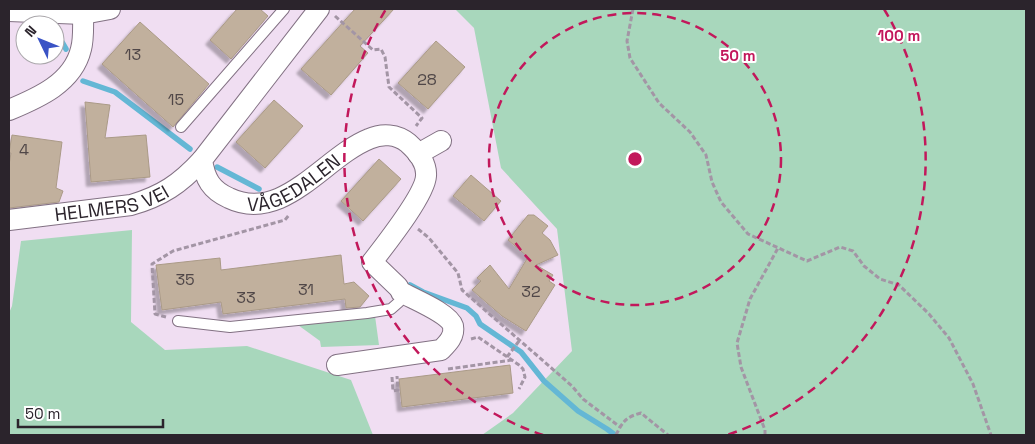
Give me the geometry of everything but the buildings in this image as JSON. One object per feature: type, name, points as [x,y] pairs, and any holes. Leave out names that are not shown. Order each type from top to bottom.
[{"type":"street","points":[[9,11],[96,11],[74,66],[60,84],[36,98],[9,110]]},
{"type":"street","points":[[202,160],[328,13]]},
{"type":"street","name":"VÅGEDALEN","points":[[202,160],[204,174],[209,184],[220,194],[236,202],[255,204],[273,201],[296,189],[346,151],[368,139],[380,135],[391,135],[412,147]]},
{"type":"street","points":[[337,365],[365,364],[411,352],[442,350],[451,340],[453,328],[450,321],[399,289],[372,262],[415,206],[423,187],[426,175],[424,162],[412,147],[441,142]]},
{"type":"street","name":"HELMERS VEI","points":[[9,220],[131,205],[171,189],[202,160]]},
{"type":"lane","points":[[181,127],[284,9]]},
{"type":"lane","points":[[178,321],[230,327],[367,313],[391,308],[399,302],[399,289]]},
{"type":"path","points":[[633,9],[627,41],[630,58],[659,103],[690,132],[706,155],[712,182],[721,202],[748,234],[778,248],[807,261],[840,247],[853,251],[864,266],[880,279],[899,285],[930,314],[948,338],[972,384],[991,435]]},
{"type":"path","points":[[328,13],[373,50],[381,49],[385,57],[389,87],[422,118],[412,147]]},
{"type":"path","points":[[178,321],[155,314],[152,264],[173,251],[285,220],[296,206],[296,189]]},
{"type":"path","points":[[424,233],[458,273],[462,290],[518,341],[572,386],[582,398],[620,427]]},
{"type":"path","points":[[766,435],[741,367],[737,343],[750,299],[778,248]]},
{"type":"path","points":[[442,350],[446,354],[450,354],[472,339],[478,338],[519,365],[524,373],[524,382],[519,389]]},
{"type":"path","points":[[507,356],[518,341]]},
{"type":"path","points":[[391,375],[393,391]]},
{"type":"path","points":[[616,435],[629,416],[641,414],[668,435]]},
{"type":"green space","points":[[455,9],[1026,9],[1026,435],[482,435],[513,413],[572,351],[557,229],[501,168],[474,28]]},
{"type":"green space","points":[[132,230],[131,322],[165,350],[247,346],[351,380],[373,435],[9,435],[9,313],[12,306],[21,241]]},
{"type":"green space","points":[[375,316],[379,345],[321,347],[320,341],[298,325]]},
{"type":"waterway","points":[[83,81],[115,92],[190,149]]},
{"type":"waterway","points":[[217,167],[259,189]]},
{"type":"waterway","points":[[410,285],[423,292],[467,308],[476,316],[480,324],[521,352],[544,381],[578,411],[615,435]]}]
